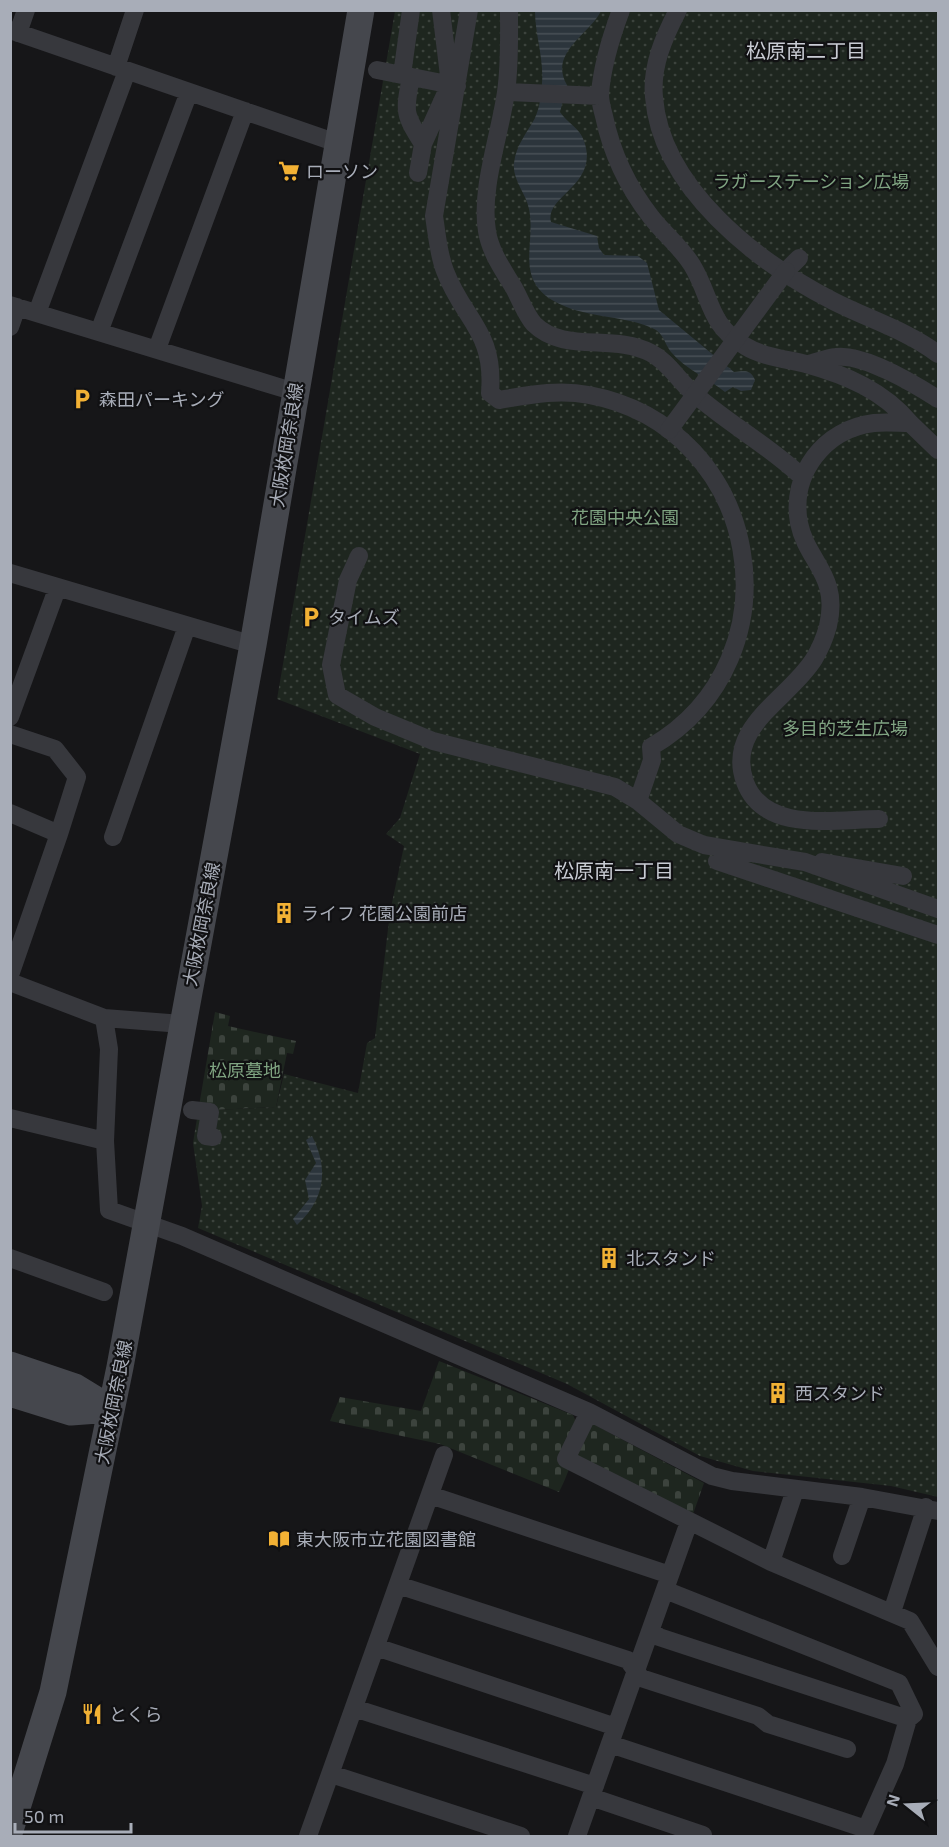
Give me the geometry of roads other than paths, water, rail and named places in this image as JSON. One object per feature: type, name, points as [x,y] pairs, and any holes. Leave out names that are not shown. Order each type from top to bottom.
[{"type":"main road","name":"大阪枚岡奈良線","points":[[10,1830],[53,1692],[111,1409],[253,645],[337,143],[362,10]]},
{"type":"main road","points":[[10,1365],[75,1387],[111,1409]]},
{"type":"main road","points":[[10,1393],[71,1412],[111,1409]]},
{"type":"street","points":[[26,10],[14,32],[337,143]]},
{"type":"street","points":[[37,313],[121,69],[135,10]]},
{"type":"street","points":[[411,10],[405,108],[409,122],[423,144]]},
{"type":"street","points":[[418,173],[423,144],[453,85],[441,10]]},
{"type":"street","points":[[469,10],[453,85],[435,216],[445,271],[488,345],[490,393],[499,400],[538,393],[564,392],[590,395],[640,412],[669,430],[690,448],[712,475],[739,534],[746,563],[747,589],[742,621],[732,655],[722,677],[691,718],[651,747],[652,760],[638,801]]},
{"type":"street","points":[[509,10],[510,51],[506,92],[488,195],[487,232],[491,248],[533,323],[548,335],[568,342],[616,343],[651,353],[690,390],[801,476]]},
{"type":"street","points":[[621,10],[610,40],[600,96],[608,135],[619,169],[637,199],[656,223],[677,242],[694,268],[712,315],[729,336],[748,348],[864,385],[896,405],[910,423],[939,450]]},
{"type":"street","points":[[678,10],[663,39],[656,65],[654,96],[659,129],[668,155],[697,196],[720,221],[765,258],[832,301],[887,325],[939,354]]},
{"type":"street","points":[[377,70],[453,85]]},
{"type":"street","points":[[99,332],[189,92]]},
{"type":"street","points":[[506,92],[600,96]]},
{"type":"street","points":[[157,349],[245,111]]},
{"type":"street","points":[[669,430],[786,271],[799,258]]},
{"type":"street","points":[[10,327],[14,306],[296,392]]},
{"type":"street","points":[[807,365],[838,356],[869,364],[904,378],[939,399]]},
{"type":"street","points":[[879,819],[789,818],[768,812],[755,800],[740,769],[740,752],[746,737],[759,719],[813,660],[828,624],[830,600],[826,576],[799,524],[798,501],[801,476],[822,447],[837,435],[873,423],[910,423]]},
{"type":"street","points":[[359,556],[348,580],[331,665],[337,695],[375,717],[433,741],[615,787],[638,801],[678,834],[704,845],[805,862],[939,909]]},
{"type":"street","points":[[10,573],[57,589],[253,645]]},
{"type":"street","points":[[10,717],[57,589]]},
{"type":"street","points":[[113,837],[187,626]]},
{"type":"street","points":[[10,734],[55,749],[76,777],[59,834],[10,975]]},
{"type":"street","points":[[10,813],[59,834]]},
{"type":"street","points":[[717,861],[939,935]]},
{"type":"street","points":[[805,862],[829,861],[903,876]]},
{"type":"street","points":[[10,982],[104,1018],[182,1024]]},
{"type":"street","points":[[104,1018],[109,1049],[105,1141],[108,1210],[147,1222],[589,1412],[712,1476],[795,1491],[862,1497],[932,1509],[892,1612]]},
{"type":"street","points":[[192,1110],[210,1112],[206,1136],[213,1137]]},
{"type":"street","points":[[10,1118],[105,1141]]},
{"type":"street","points":[[10,1258],[104,1292]]},
{"type":"street","points":[[589,1412],[566,1459],[771,1562],[892,1612],[910,1622],[939,1667]]},
{"type":"street","points":[[308,1836],[444,1455]]},
{"type":"street","points":[[771,1562],[795,1491]]},
{"type":"street","points":[[376,1647],[865,1833],[895,1764],[908,1719],[914,1714],[899,1683],[668,1583],[430,1495]]},
{"type":"street","points":[[842,1556],[862,1497]]},
{"type":"street","points":[[577,1836],[689,1522]]},
{"type":"street","points":[[398,1585],[628,1660],[641,1678],[758,1716],[768,1724],[847,1749]]},
{"type":"street","points":[[651,1631],[659,1637],[908,1719]]},
{"type":"street","points":[[354,1708],[593,1792],[703,1835]]},
{"type":"street","points":[[332,1774],[521,1836]]},
{"type":"place","name":"ローソン","points":[[289,171]]},
{"type":"place","name":"森田パーキング","points":[[82,399]]},
{"type":"place","name":"タイムズ","points":[[311,617]]},
{"type":"place","name":"ライフ 花園公園前店","points":[[284,913]]},
{"type":"place","name":"北スタンド","points":[[609,1258]]},
{"type":"place","name":"西スタンド","points":[[778,1393]]},
{"type":"place","name":"東大阪市立花園図書館","points":[[279,1539]]},
{"type":"place","name":"とくら","points":[[92,1714]]},
{"type":"district","name":"松原南二丁目","points":[[806,50]]},
{"type":"district","name":"松原南一丁目","points":[[614,870]]},
{"type":"park label","name":"ラガーステーション広場","points":[[811,181]]},
{"type":"park label","name":"花園中央公園","points":[[625,517]]},
{"type":"park label","name":"多目的芝生広場","points":[[845,728]]},
{"type":"park label","name":"松原墓地","points":[[245,1070]]}]
